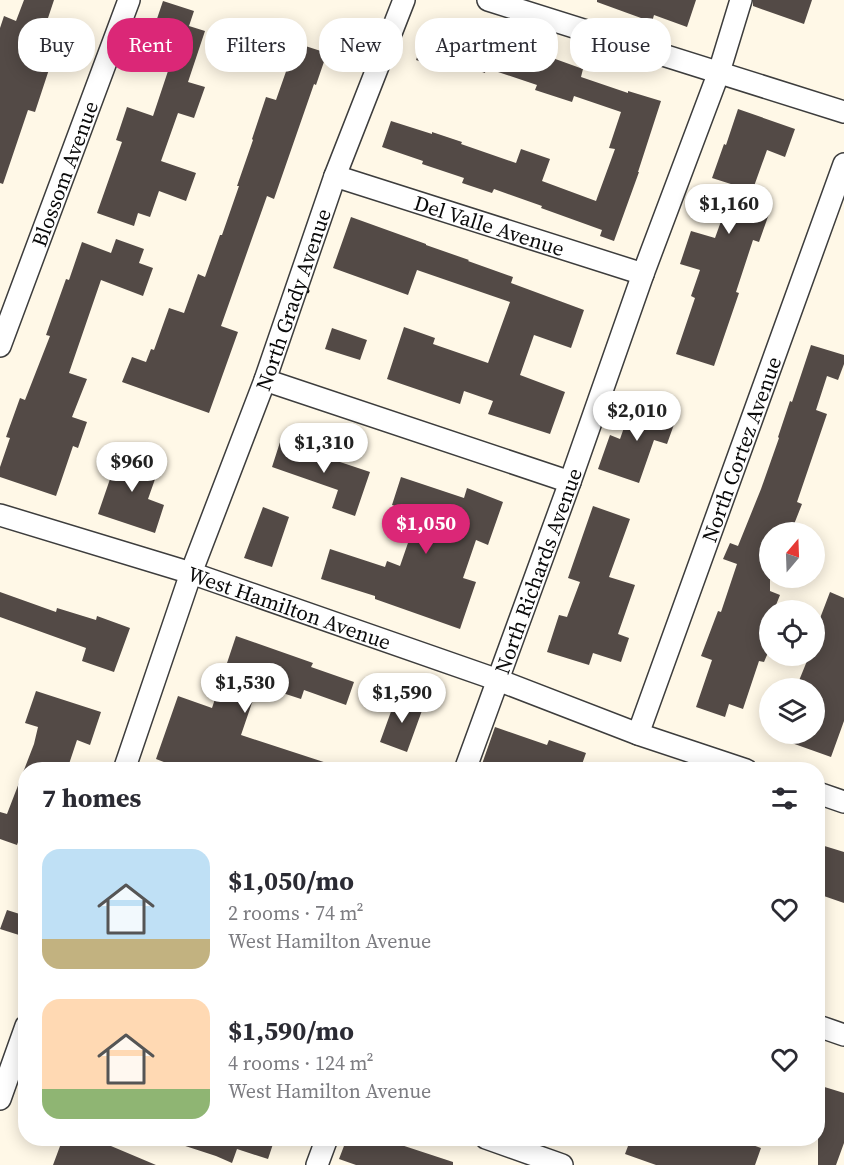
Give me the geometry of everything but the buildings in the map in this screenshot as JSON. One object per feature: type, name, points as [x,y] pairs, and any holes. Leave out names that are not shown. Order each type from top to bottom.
[{"type":"street","name":"Blossom Avenue","points":[[0,346],[129,0]]},
{"type":"street","name":"North Grady Avenue","points":[[127,762],[191,573],[265,380],[335,176],[404,0]]},
{"type":"street","points":[[488,0],[844,112]]},
{"type":"street","name":"North Richards Avenue","points":[[468,762],[643,274],[719,72],[741,0]]},
{"type":"street","name":"North Cortez Avenue","points":[[638,734],[844,164]]},
{"type":"street","name":"Del Valle Avenue","points":[[335,176],[643,274]]},
{"type":"street","points":[[265,380],[570,482]]},
{"type":"street","name":"West Hamilton Avenue","points":[[0,515],[191,573],[498,680],[638,734],[722,762]]},
{"type":"street","points":[[825,795],[844,802]]},
{"type":"street","points":[[825,1028],[844,1035]]},
{"type":"street","points":[[0,1100],[18,1049]]},
{"type":"street","points":[[317,1165],[324,1146]]},
{"type":"street","points":[[509,1146],[562,1165]]}]
